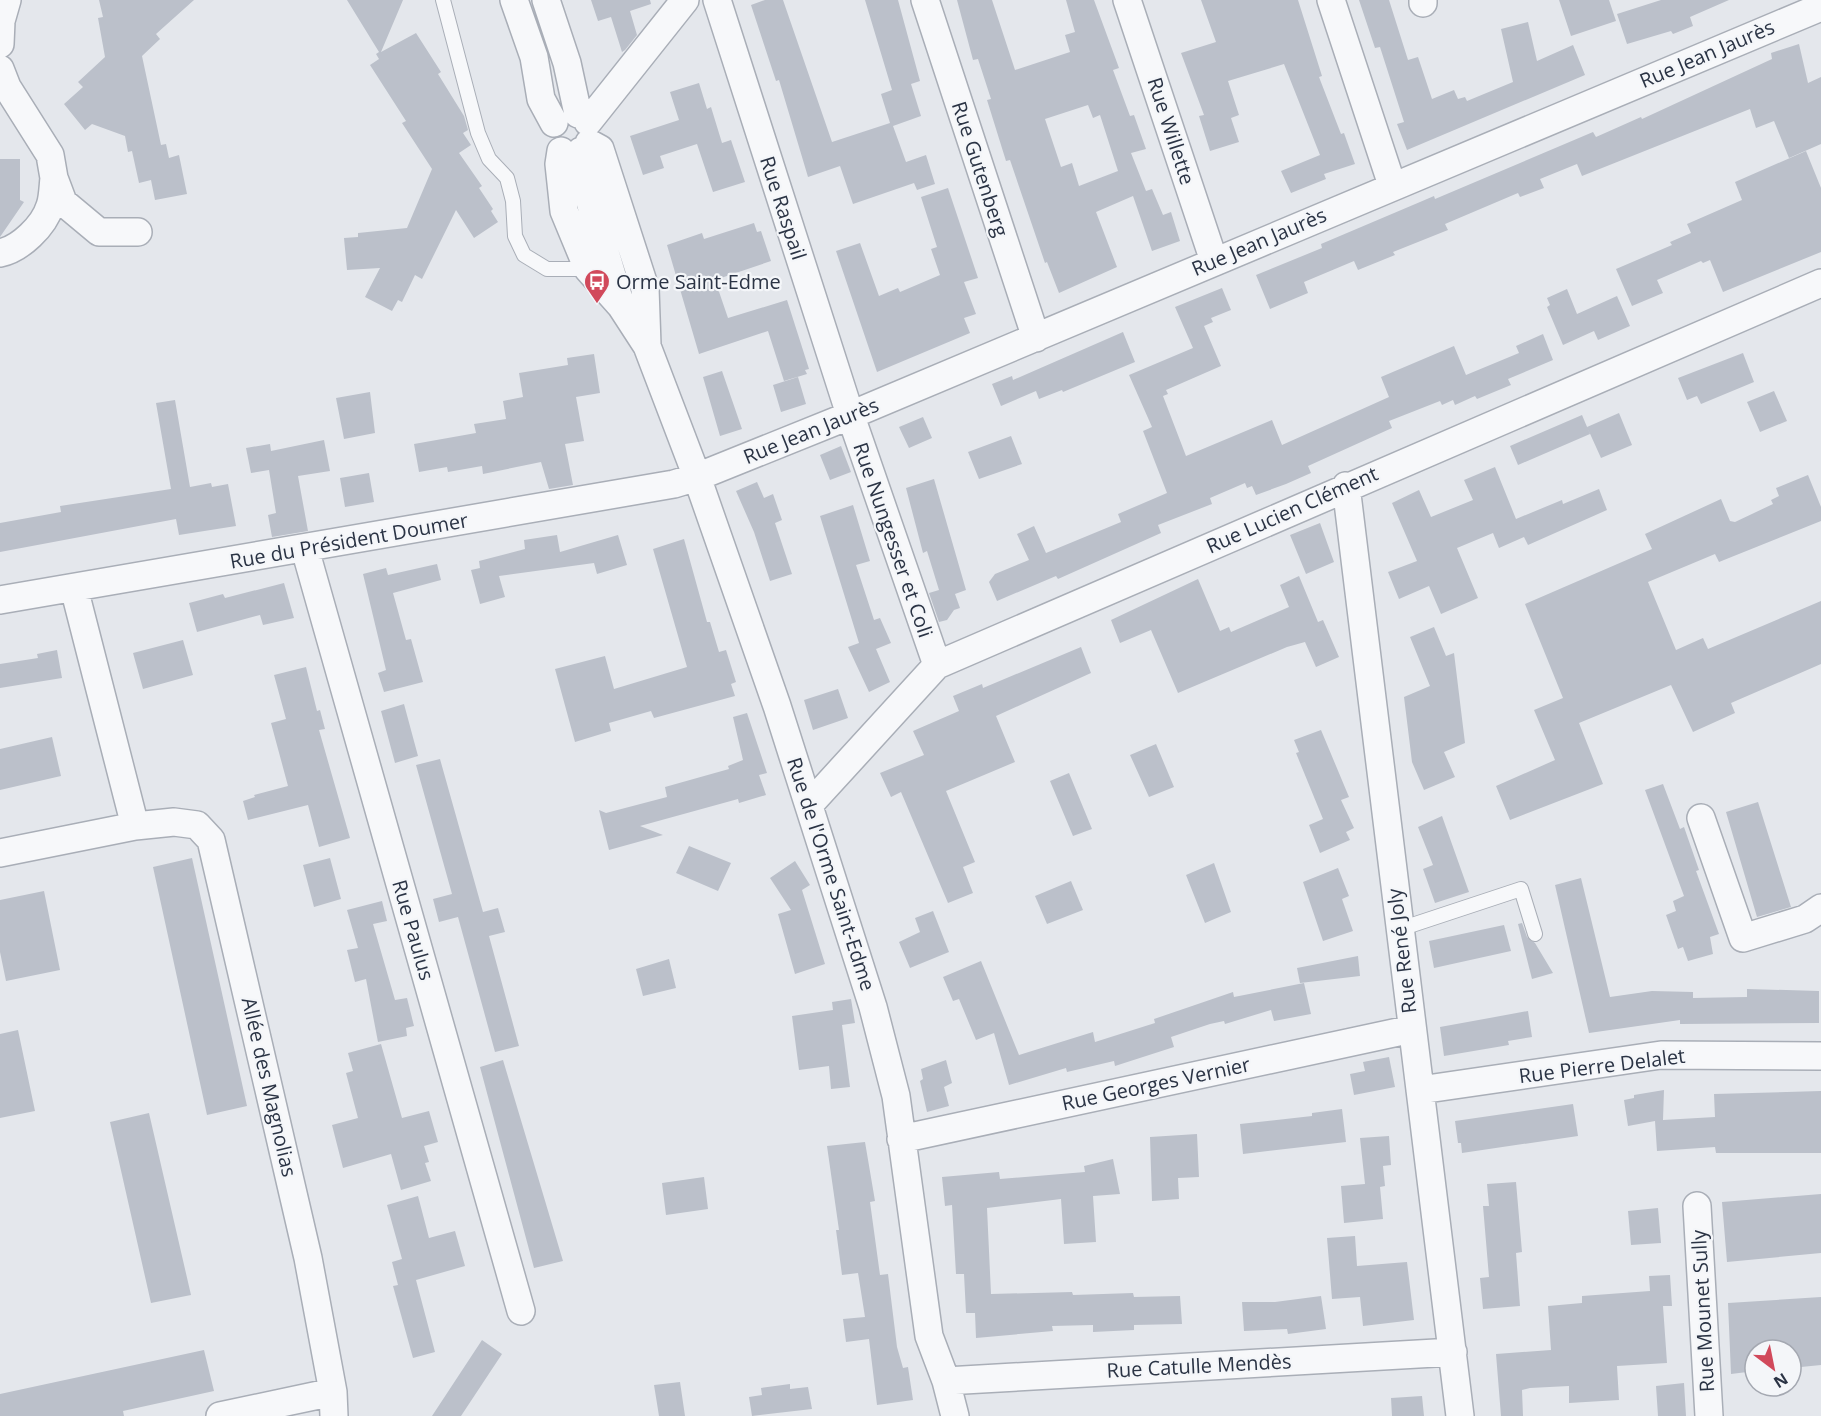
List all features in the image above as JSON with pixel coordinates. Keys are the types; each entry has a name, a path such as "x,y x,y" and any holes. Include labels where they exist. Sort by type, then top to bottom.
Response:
{"street":[{"path":"0,44 1,21 7,0"},
{"name":"Rue de l'Orme Saint-Edme","path":"514,0 534,57 575,131 600,148 645,288 647,346"},
{"name":"Rue de l'Orme Saint-Edme","path":"546,0 567,63 575,131 588,195 621,306"},
{"path":"575,131 685,0"},
{"name":"Rue Raspail","path":"717,0 851,415"},
{"name":"Rue Gutenberg","path":"925,0 1036,338"},
{"name":"Rue Willette","path":"1127,0 1214,261"},
{"path":"1331,0 1392,185"},
{"name":"Rue Jean Jaurès","path":"697,477 1036,338 1392,185 1821,7"},
{"path":"0,69 7,87 50,155 54,178 63,202 99,232 138,232"},
{"name":"Rue de l'Orme Saint-Edme","path":"575,131 559,164 564,211 588,269 621,306 647,346 697,477 810,804 873,1007 896,1096 928,1336 946,1381 955,1416"},
{"path":"0,253 25,242 40,222 50,207 54,178"},
{"name":"Rue Lucien Clément","path":"810,804 937,665 1346,486 1821,283"},
{"name":"Rue Nungesser et Coli","path":"851,415 937,665"},
{"name":"Rue du Président Doumer","path":"0,600 674,484 697,477"},
{"name":"Rue René Joly","path":"1346,486 1460,1416"},
{"name":"Rue Paulus","path":"305,549 521,1311"},
{"path":"74,588 135,826"},
{"path":"1701,818 1743,938 1805,919 1821,908"},
{"name":"Allée des Magnolias","path":"0,853 135,826 174,822 196,825 212,840 308,1258 334,1404"},
{"name":"Rue Georges Vernier","path":"901,1139 1412,1029"},
{"name":"Rue Pierre Delalet","path":"1420,1090 1661,1055 1821,1056"},
{"name":"Rue Mounet Sully","path":"1697,1206 1709,1416"},
{"name":"Rue Catulle Mendès","path":"946,1381 1453,1352"},
{"path":"220,1416 334,1404"}],"lane":[{"path":"443,0 478,133 489,159 507,178 513,201 515,236 524,255 547,268 588,269"},
{"path":"1400,929 1521,889 1535,934"}],"building":[{"path":"99,0 194,0 156,34 160,39 142,56 161,145 166,144 169,158 179,155 187,194 155,200 151,180 139,183 132,151 128,152 125,136 92,124 85,130 64,104 83,87 78,82 105,57 98,18 103,17"},
{"path":"347,0 403,0 381,52 416,33 441,72 438,74 464,116 468,130 463,133 471,145 459,153 482,186 479,188 493,209 491,211 498,222 474,238 456,210 422,279 415,275 402,302 398,300 392,311 365,297 380,268 347,270 344,238 358,237 358,233 407,228 432,169 402,123 406,121 370,65 379,59 376,54 379,52"},
{"path":"591,0 650,0 651,4 630,11 637,35 622,52 611,17 598,21"},
{"path":"765,0 783,0 832,142 890,123 881,94 892,90 865,0 898,0 920,81 911,84 921,116 893,126 906,162 926,155 935,184 917,190 914,183 853,204 840,166 808,177 779,80 776,81 751,5"},
{"path":"957,0 992,0 1015,70 1070,52 1065,35 1075,32 1066,0 1094,0 1119,68 1113,70 1130,116 1134,115 1146,149 1131,153 1146,191 1152,189 1163,215 1171,212 1180,241 1152,251 1133,196 1096,212 1117,267 1059,293 1047,262 1045,263 1010,160 1006,161 987,100 991,99 978,59 973,60","holes":["1088,105 1093,118 1100,115 1118,171 1079,186 1072,163 1061,167 1045,119"]},
{"path":"1201,0 1298,0 1322,76 1319,77 1355,164 1324,174 1326,179 1291,193 1281,171 1320,155 1284,64 1228,81 1239,115 1231,118 1239,142 1210,151 1199,116 1204,115 1181,53 1216,42"},
{"path":"1359,0 1389,0 1408,60 1418,57 1432,99 1454,90 1458,99 1465,97 1467,101 1513,82 1501,29 1528,22 1537,61 1573,45 1585,75 1407,150 1397,124 1404,122 1380,47 1375,48"},
{"path":"1559,0 1609,0 1616,21 1571,36"},
{"path":"1661,0 1729,0 1690,17 1693,26 1673,34 1671,31 1627,44 1617,14"},
{"path":"1799,44 1808,83 1821,77 1821,144 1789,158 1774,121 1756,128 1750,109 1582,176 1577,164 1540,179 1544,188 1520,197 1518,193 1445,224 1448,230 1393,252 1395,255 1358,270 1354,261 1304,282 1308,293 1270,309 1256,275 1322,248 1321,244 1434,196 1435,199 1593,132 1596,137 1641,117 1642,119 1772,59 1771,53"},
{"path":"699,83 707,109 711,107 722,143 731,140 745,182 713,192 697,144 660,156 664,168 643,175 630,136 679,120 670,92"},
{"path":"1806,151 1821,188 1821,252 1723,292 1710,260 1703,263 1701,261 1657,280 1663,293 1632,306 1616,269 1672,245 1670,242 1691,233 1687,224 1742,200 1735,182"},
{"path":"0,159 20,159 20,200 24,202 0,237"},
{"path":"948,188 978,278 964,282 976,314 964,318 970,333 877,372 836,251 860,243 879,296 898,288 900,292 940,275 931,249 937,247 921,197"},
{"path":"754,223 757,232 761,231 771,261 715,280 728,318 787,300 809,369 805,370 807,374 784,381 768,331 699,354 667,245 702,233 704,239"},
{"path":"1222,288 1231,310 1211,318 1213,322 1204,326 1221,366 1166,390 1168,394 1163,396 1186,456 1272,420 1282,445 1389,397 1381,377 1454,346 1466,375 1519,353 1516,346 1543,334 1553,360 1508,379 1511,385 1477,399 1475,396 1455,405 1453,400 1442,405 1440,401 1389,421 1392,428 1308,466 1311,473 1286,484 1256,495 1252,486 1247,488 1245,483 1210,498 1212,504 1158,525 1161,533 1058,579 1056,576 997,601 989,582 995,574 1029,560 1017,534 1034,526 1046,553 1121,522 1118,514 1167,493 1143,431 1152,427 1129,375 1193,348 1175,307"},
{"path":"1567,289 1577,314 1617,296 1630,326 1598,340 1594,331 1563,345 1547,307 1550,305 1547,298"},
{"path":"1123,332 1135,362 1063,392 1062,390 1039,399 1036,391 1001,406 992,384 1012,376 1013,380"},
{"path":"1743,353 1754,382 1701,404 1697,396 1687,400 1678,378"},
{"path":"594,354 600,393 576,397 584,441 565,444 573,485 549,489 541,462 483,474 482,466 448,472 447,467 419,472 414,444 476,433 474,424 506,419 503,401 523,397 519,373 568,365 567,358"},
{"path":"722,371 742,429 720,436 703,377"},
{"path":"798,377 806,404 781,412 773,385"},
{"path":"1774,391 1787,421 1760,432 1747,402"},
{"path":"370,392 375,433 344,439 336,398"},
{"path":"175,400 190,487 211,483 212,487 228,484 236,526 179,535 176,519 0,552 0,523 61,512 60,506 171,489 156,403"},
{"path":"1619,413 1632,445 1601,458 1587,427"},
{"path":"1582,415 1590,434 1518,465 1510,446"},
{"path":"923,417 932,438 909,448 899,427"},
{"path":"1011,436 1022,464 979,479 968,452"},
{"path":"324,440 330,471 298,476 308,531 272,537 268,515 276,513 269,470 251,473 246,448 270,444 271,451"},
{"path":"841,446 851,472 830,480 820,455"},
{"path":"1495,467 1516,519 1562,500 1563,504 1599,489 1607,510 1528,545 1524,537 1499,548 1493,533 1457,548 1478,598 1441,614 1429,586 1399,599 1388,572 1417,561 1392,503 1419,490 1431,517 1473,500 1464,480"},
{"path":"369,473 374,502 345,507 340,478"},
{"path":"1808,475 1821,507 1821,521 1719,562 1715,554 1648,582 1676,650 1703,638 1708,649 1821,601 1821,664 1731,703 1735,713 1693,732 1671,685 1579,723 1603,784 1510,820 1496,786 1555,760 1534,710 1563,698 1525,604 1652,549 1645,534 1721,499 1730,521 1735,522 1773,504 1771,500 1779,496 1776,488"},
{"path":"934,479 966,590 955,594 960,608 954,610 947,620 939,622 929,593 939,590 927,551 923,553 906,488"},
{"path":"757,482 764,498 773,494 782,520 775,523 792,574 770,581 754,532 736,491"},
{"path":"853,505 870,561 856,565 874,620 880,618 891,643 876,649 890,682 869,692 848,647 859,643 820,516"},
{"path":"1320,523 1334,562 1306,574 1290,535"},
{"path":"557,535 560,552 618,535 627,565 597,574 594,563 499,576 505,597 480,604 471,570 480,568 479,561 525,549 524,540"},
{"path":"684,539 707,622 710,622 719,652 726,650 736,682 731,684 735,696 654,718 651,711 609,723 611,731 575,742 555,669 605,656 614,689 687,667 653,549"},
{"path":"437,564 441,580 393,593 406,640 411,639 423,682 384,692 378,673 386,670 363,574 386,568 388,575"},
{"path":"1299,576 1318,622 1323,620 1339,657 1316,667 1305,642 1287,647 1178,693 1151,630 1120,643 1111,620 1198,579 1220,631 1229,627 1231,632 1289,607 1280,585"},
{"path":"284,583 294,618 263,625 260,615 197,632 189,603 223,594 225,598"},
{"path":"1434,627 1446,656 1454,653 1465,743 1444,752 1455,777 1424,790 1412,762 1404,697 1430,686 1410,637"},
{"path":"183,640 193,675 143,689 133,653"},
{"path":"1081,647 1091,673 996,716 1015,762 946,791 975,862 963,867 973,893 948,903 901,792 891,797 880,773 924,755 913,731 959,711 953,696 982,684 983,688"},
{"path":"57,650 62,678 0,688 0,664 38,658 37,654"},
{"path":"306,667 317,711 320,710 325,729 319,730 350,838 319,847 308,805 248,820 243,801 255,797 254,795 288,786 271,723 286,719 274,675"},
{"path":"838,689 848,718 813,730 804,700"},
{"path":"404,704 418,756 395,763 381,711"},
{"path":"747,713 767,773 759,775 766,795 739,803 738,799 640,826 663,835 609,850 599,810 606,813 667,797 665,787 729,769 728,766 743,760 733,717"},
{"path":"1321,730 1349,797 1341,800 1354,828 1346,832 1350,840 1320,853 1309,825 1323,819 1296,753 1299,752 1294,740"},
{"path":"52,737 61,776 0,790 0,749"},
{"path":"1156,744 1174,787 1149,797 1130,755"},
{"path":"440,759 483,912 498,908 505,932 489,936 519,1046 495,1052 458,917 439,922 433,899 452,894 416,765"},
{"path":"1069,773 1092,829 1073,836 1050,781"},
{"path":"1663,784 1680,829 1684,827 1699,870 1696,871 1719,934 1710,937 1713,954 1688,961 1683,947 1678,949 1666,915 1676,911 1673,901 1684,896 1645,790"},
{"path":"1758,802 1791,907 1757,917 1726,812"},
{"path":"1442,816 1469,892 1435,903 1423,869 1433,865 1418,827"},
{"path":"689,846 731,863 718,891 676,873"},
{"path":"192,858 247,1106 207,1115 153,867"},
{"path":"330,858 341,899 314,907 303,865"},
{"path":"795,861 810,885 802,890 825,964 795,974 778,914 791,910 770,878"},
{"path":"1214,863 1231,912 1205,923 1186,875"},
{"path":"1338,868 1349,896 1342,899 1353,931 1323,941 1303,882"},
{"path":"1581,878 1610,997 1652,991 1693,992 1693,998 1747,997 1747,989 1819,991 1819,1023 1680,1024 1680,1020 1589,1033 1555,885"},
{"path":"1071,881 1083,910 1047,924 1035,896"},
{"path":"44,891 60,970 6,981 0,952 0,900"},
{"path":"382,901 387,921 373,924 395,1000 407,998 414,1026 406,1028 407,1036 378,1042 366,979 355,982 347,950 358,948 347,910"},
{"path":"933,911 949,952 910,968 899,942 920,932 915,918"},
{"path":"1522,923 1527,937 1535,943 1553,973 1532,979 1518,924"},
{"path":"1504,925 1511,951 1434,968 1429,941"},
{"path":"1358,956 1360,976 1300,983 1297,968"},
{"path":"669,959 676,988 643,996 636,969"},
{"path":"981,961 1019,1055 1093,1032 1095,1042 1155,1023 1154,1019 1233,992 1234,997 1304,983 1311,1014 1274,1021 1271,1010 1225,1024 1224,1021 1210,1024 1171,1037 1174,1047 1115,1066 1114,1061 1067,1072 1066,1068 1009,1085 994,1033 976,1040 959,999 953,1001 943,977"},
{"path":"851,999 855,1023 842,1025 850,1087 831,1089 829,1066 799,1070 792,1016 833,1010 832,1002"},
{"path":"1528,1011 1532,1037 1508,1041 1509,1045 1444,1056 1440,1027"},
{"path":"18,1030 35,1111 0,1118 0,1034"},
{"path":"381,1044 402,1118 429,1111 438,1142 424,1146 429,1162 425,1163 431,1181 401,1190 391,1154 343,1168 332,1125 358,1118 346,1073 353,1071 348,1053"},
{"path":"1389,1057 1395,1087 1354,1095 1350,1074 1365,1071 1363,1062"},
{"path":"503,1060 563,1261 534,1268 480,1067"},
{"path":"946,1060 952,1083 944,1087 949,1106 927,1112 920,1081 923,1079 921,1069"},
{"path":"1664,1090 1663,1120 1715,1117 1714,1094 1821,1091 1821,1153 1716,1153 1715,1147 1657,1151 1655,1121 1628,1126 1624,1100 1634,1098 1634,1095"},
{"path":"1573,1104 1578,1136 1462,1153 1461,1143 1458,1143 1455,1121"},
{"path":"1342,1109 1346,1142 1243,1154 1240,1124 1312,1116 1312,1113"},
{"path":"149,1113 191,1295 151,1303 110,1122"},
{"path":"1197,1134 1199,1177 1178,1178 1179,1199 1152,1201 1150,1137"},
{"path":"1389,1136 1391,1165 1383,1166 1385,1186 1380,1187 1383,1219 1344,1223 1341,1186 1365,1184 1360,1138"},
{"path":"865,1142 875,1201 870,1202 880,1275 888,1274 897,1347 903,1368 908,1367 913,1400 877,1405 869,1339 846,1342 843,1319 865,1317 858,1273 842,1275 836,1230 839,1230 827,1146"},
{"path":"1113,1159 1120,1194 1093,1196 1096,1242 1064,1244 1061,1199 987,1208 991,1294 1072,1292 1073,1295 1133,1293 1134,1297 1180,1296 1182,1324 1134,1325 1134,1330 1093,1332 1093,1325 1052,1326 1053,1331 976,1338 975,1313 966,1313 964,1274 956,1274 952,1205 945,1206 942,1177 999,1172 1000,1179 1085,1172 1084,1166"},
{"path":"704,1177 708,1209 666,1215 662,1183"},
{"path":"1516,1182 1522,1252 1516,1253 1520,1306 1483,1309 1480,1278 1489,1277 1483,1206 1489,1206 1487,1184"},
{"path":"1821,1194 1821,1253 1727,1262 1722,1202"},
{"path":"418,1196 429,1238 455,1231 465,1266 416,1280 435,1352 413,1358 393,1286 398,1285 392,1262 402,1259 387,1205"},
{"path":"1658,1208 1661,1243 1631,1245 1628,1211"},
{"path":"1355,1236 1357,1266 1407,1262 1414,1320 1363,1326 1360,1297 1332,1299 1327,1238"},
{"path":"1670,1275 1672,1306 1663,1306 1667,1363 1617,1366 1619,1400 1569,1403 1569,1386 1530,1388 1522,1390 1523,1416 1501,1416 1496,1354 1551,1350 1548,1306 1582,1303 1582,1296 1650,1291 1649,1276"},
{"path":"1321,1296 1326,1329 1288,1334 1287,1329 1244,1331 1242,1302 1275,1302"},
{"path":"1821,1297 1821,1365 1803,1367 1803,1338 1743,1338 1743,1372 1731,1374 1728,1303"},
{"path":"482,1340 502,1354 461,1416 432,1416"},
{"path":"204,1350 214,1391 123,1411 124,1416 0,1416 0,1394"},
{"path":"680,1382 685,1416 659,1416 654,1385"},
{"path":"1684,1383 1686,1416 1658,1416 1656,1386"},
{"path":"790,1384 790,1389 808,1387 812,1409 752,1416 749,1397 762,1395 761,1388"},
{"path":"1422,1396 1424,1416 1392,1416 1391,1398"}],"place":[{"name":"Orme Saint-Edme","path":"597,305"}]}
